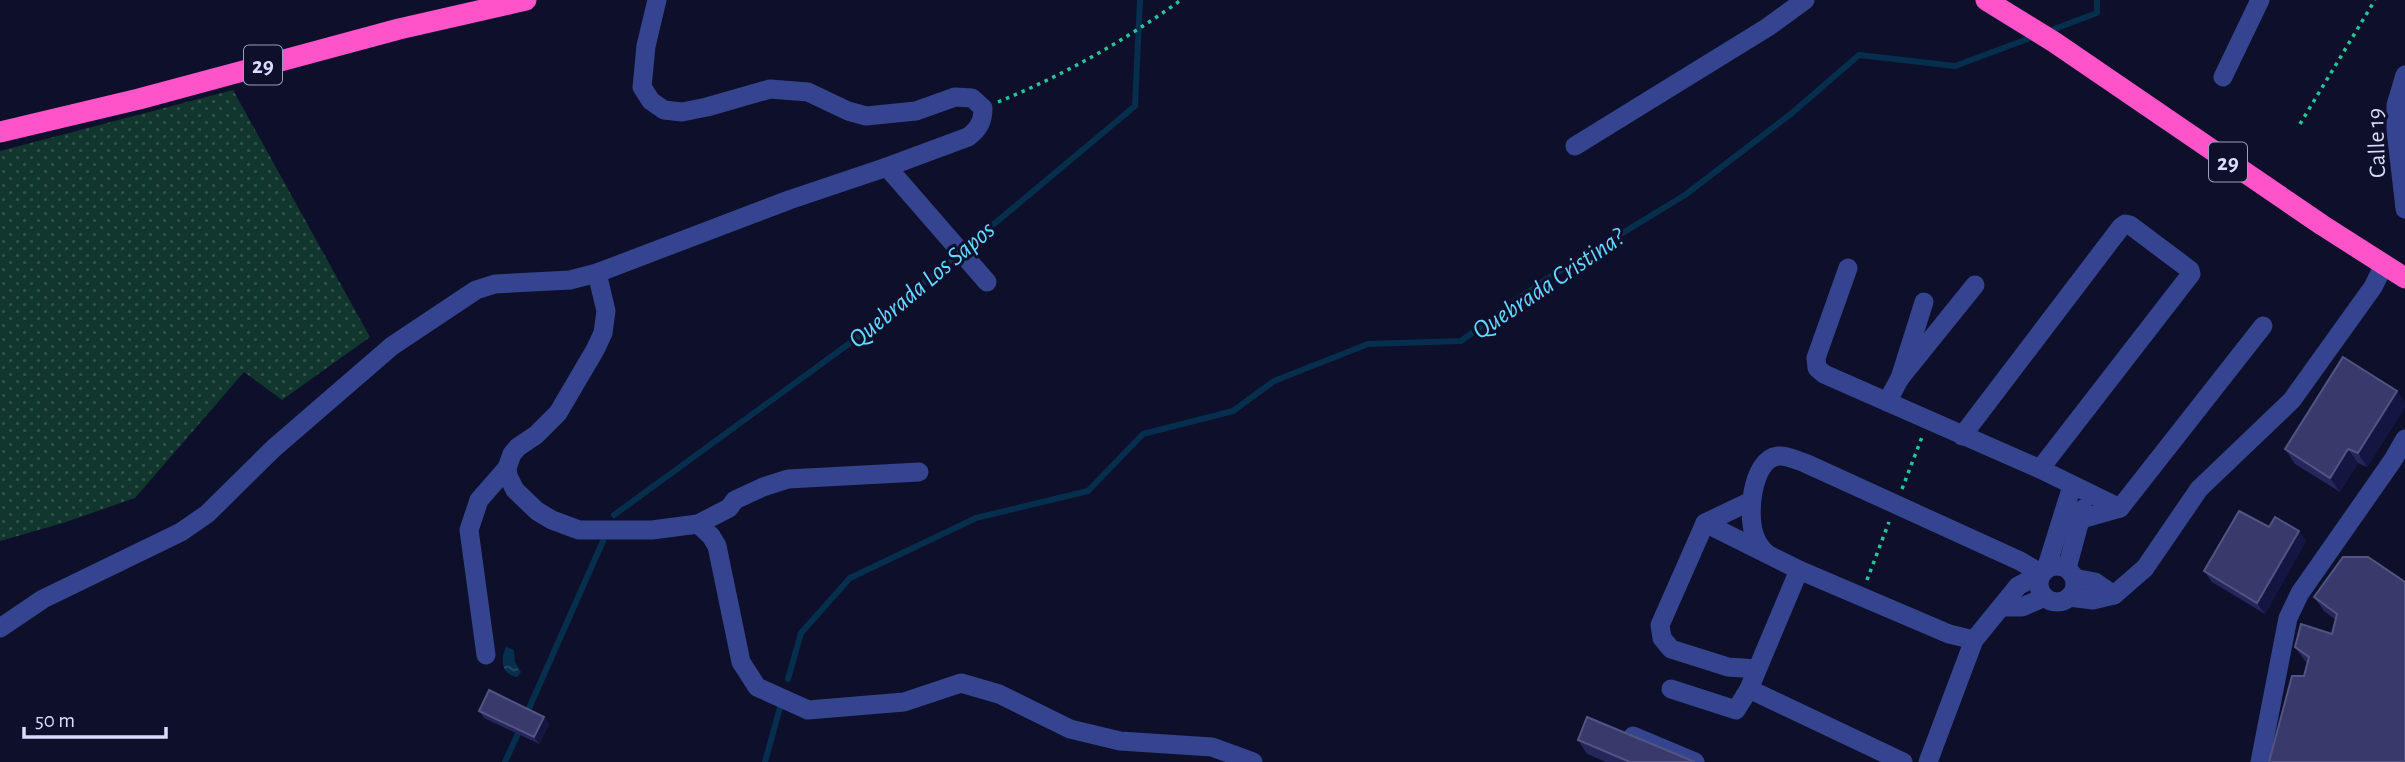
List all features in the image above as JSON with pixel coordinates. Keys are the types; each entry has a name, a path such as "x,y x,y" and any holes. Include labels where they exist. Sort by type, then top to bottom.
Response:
{"highway":[{"name":"29","path":"0,131 139,99 398,29 526,0"},
{"name":"29","path":"1986,0 2405,278"}],"street":[{"path":"0,628 43,599 181,532 207,514 274,448 393,346 476,290 495,284 570,280 597,273 789,200 968,137 976,131 983,118 984,108 972,98 955,97 916,111 866,116 848,111 808,92 770,89 682,112 664,110 651,101 642,87 646,46 657,0"},
{"path":"1574,146 1768,27 1805,0"},
{"path":"2223,77 2260,0"},
{"name":"Calle 19","path":"2405,75 2396,106 2405,209"},
{"path":"887,167 987,282"},
{"path":"1962,436 2121,227 2130,225 2190,270 2191,274 2040,470"},
{"path":"1928,762 1974,640 2018,586 2029,580 2043,580 2056,566 2070,581 2095,582 2114,595 2145,568 2199,489 2292,400 2372,287 2384,265"},
{"path":"1848,268 1816,358 1817,368 1824,374 2120,508"},
{"path":"486,655 469,530 479,500 507,467 517,447 536,435 558,413 595,350 603,332 606,311 597,273"},
{"path":"1887,402 1900,378 1975,285"},
{"path":"1900,378 1924,302"},
{"path":"2081,519 2120,508 2263,326"},
{"path":"2260,762 2288,618 2300,593 2399,454 2405,439"},
{"path":"1766,553 1755,539 1751,501 1760,470 1768,460 1776,456 1788,457 2020,561 2043,580 2053,601 2062,601 2070,581 2081,519 2079,489"},
{"path":"507,467 511,483 525,501 552,520 579,530 628,532 698,524 729,508 735,500 788,479 919,472"},
{"path":"2043,580 2079,489"},
{"path":"1751,501 1705,523 1660,625 1662,638 1671,649 1728,667 1757,669"},
{"path":"1705,523 1799,570 1949,634 1974,640"},
{"path":"698,524 711,536 716,546 741,662 757,687 808,710 904,702 961,684 999,694 1070,729 1120,741 1212,747 1253,762"},
{"path":"1671,689 1737,710 1749,690 1799,570"},
{"path":"1749,690 1903,762"},
{"path":"1633,736 1695,762"}],"path":[{"path":"984,108 1050,80 1139,31 1181,0"},
{"path":"2301,124 2375,0"}],"green space":[{"path":"233,90 370,337 282,400 244,372 135,498 0,541 0,151"}],"water":[{"path":"506,647 514,650 515,662 521,672 517,677 508,673 503,666"}],"building":[{"path":"2343,357 2397,391 2358,453 2348,449 2330,478 2285,449"},
{"path":"2239,511 2269,527 2275,517 2299,531 2257,603 2204,571"},
{"path":"2343,557 2368,557 2405,582 2405,762 2269,762 2292,676 2304,676 2309,657 2295,647 2301,624 2332,634 2337,614 2314,597"},
{"path":"489,690 544,717 534,737 479,711"},
{"path":"1587,717 1695,762 1630,762 1578,740"}],"waterway":[{"name":"Quebrada Los Sapos","path":"614,515 865,332 1135,106 1140,0"},
{"name":"Quebrada Cristina?","path":"2046,32 2097,13 2097,0"},
{"name":"Quebrada Cristina?","path":"788,679 801,633 850,578 976,518 1088,491 1143,434 1233,411 1274,381 1368,344 1461,341 1542,282 1685,195 1792,113 1859,55 1955,66 2033,37"},
{"name":"Quebrada Los Sapos","path":"526,715 603,541"},
{"name":"Quebrada Cristina?","path":"765,762 781,704"},
{"name":"Quebrada Los Sapos","path":"505,762 520,729"}]}
